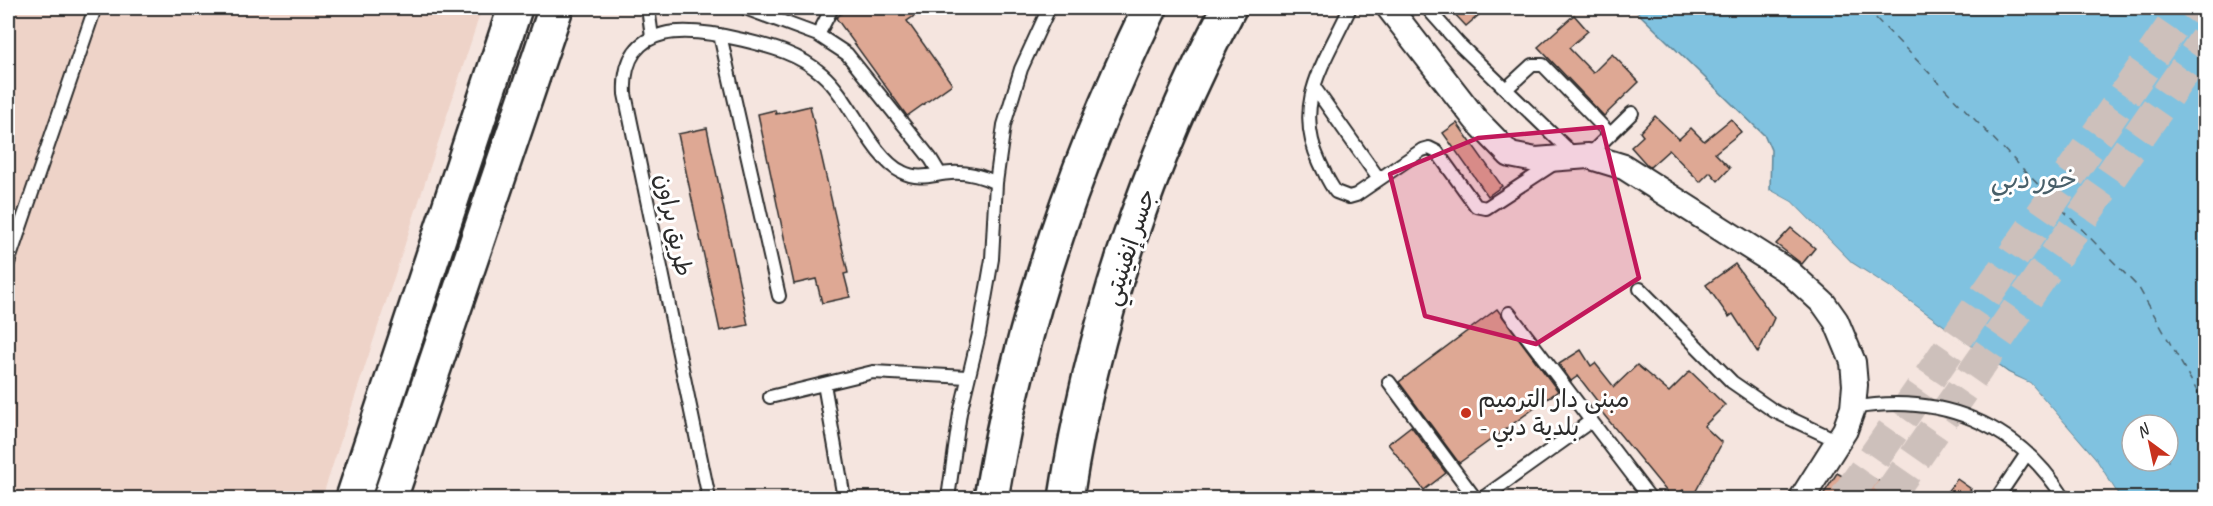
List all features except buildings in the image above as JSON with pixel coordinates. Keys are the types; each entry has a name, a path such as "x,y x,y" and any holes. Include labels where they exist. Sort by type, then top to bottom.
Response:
{"main road":[{"path":"353,498 515,8"},
{"path":"390,498 556,8"},
{"path":"991,498 1013,381 1050,252 1099,119 1150,8"},
{"name":"جسر إنفينيتي","path":"1066,498 1098,347 1136,219 1186,94 1229,8"}],"street":[{"path":"1389,8 1500,147 1523,160 1576,156 1624,167 1770,259 1808,288 1836,321 1853,362 1856,385 1853,408 1838,441 1802,498"}],"lane":[{"path":"8,262 95,8"},
{"path":"648,8 652,38"},
{"path":"745,8 818,35 848,54 931,159 940,174"},
{"path":"818,35 832,8"},
{"path":"948,498 967,377 979,334 990,268 996,183 1004,125 1011,97 1049,8"},
{"path":"1427,8 1460,45 1576,156"},
{"path":"1349,10 1314,87 1307,125 1313,148 1332,187 1342,196 1356,195 1422,150 1429,148 1437,152 1476,206 1486,208 1610,134 1632,112"},
{"name":"طريق براون","path":"709,498 625,94 624,81 632,55 652,38 677,30 720,35 791,53 808,63 837,89 893,167 915,177 966,174 996,183"},
{"path":"720,35 779,296"},
{"path":"1506,90 1532,65 1543,65 1610,134"},
{"path":"1314,87 1379,179"},
{"path":"1640,289 1732,382 1774,411 1838,441"},
{"path":"1509,313 1650,498"},
{"path":"770,396 886,371 967,377"},
{"path":"1389,382 1475,498"},
{"path":"824,384 844,498"},
{"path":"1853,408 1884,403 1915,403 1946,408 1975,419 2002,435 2026,455 2064,498"},
{"path":"1483,498 1592,421"},
{"path":"1997,498 2026,455"}],"highlighted area":[{"path":"1602,127 1639,278 1536,344 1425,316 1390,174 1478,138"}],"shaded area":[{"path":"8,8 482,8 322,498 8,498"}],"water":[{"name":"خور دبي","path":"1633,8 2205,8 2205,498 2120,498 2095,458 2030,383 2009,373 1894,290 1852,263 1792,202 1770,190 1771,150 1765,136"}],"pier":[{"path":"1770,190 1792,202 1852,263 1894,290 2008,373 2030,383 2095,458 2120,498 2116,498 2093,460 2029,385 2007,375 1850,265 1790,205 1769,192"}],"ferry route":[{"path":"1866,8 2139,288 2206,407"}],"tunnel":[{"path":"1846,498 2185,8"},
{"path":"1887,498 2206,39"}],"place":[{"name":"مبنى دار الترميم - بلدية دبي","path":"1466,413"}]}
